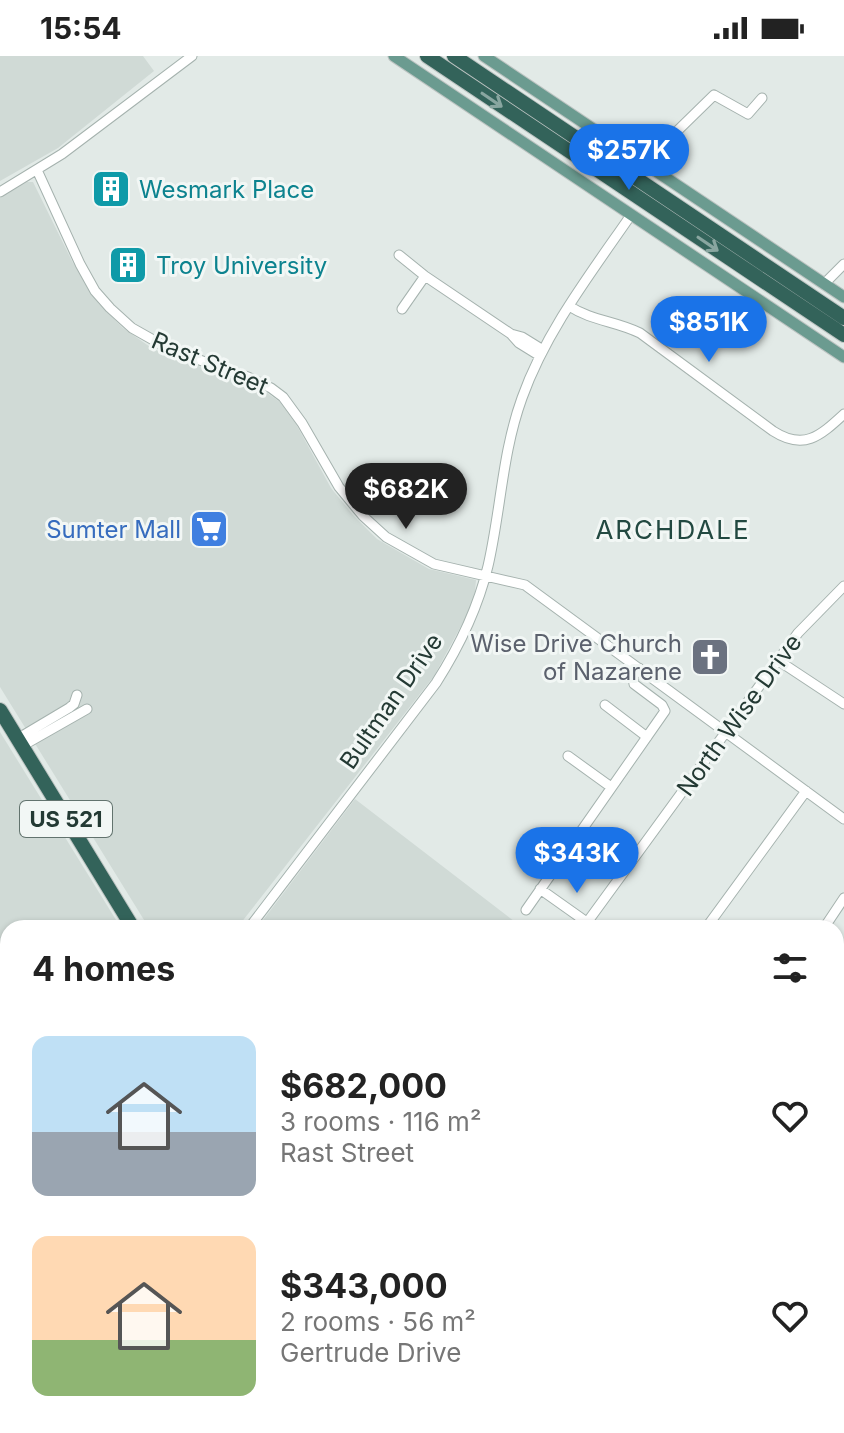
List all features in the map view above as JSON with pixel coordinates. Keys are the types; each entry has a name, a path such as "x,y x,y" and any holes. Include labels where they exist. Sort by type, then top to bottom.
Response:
{"highway":[{"path":"427,56 844,335"},
{"path":"454,56 844,318"},
{"name":"US 521","path":"0,710 128,920"}],"main road":[{"path":"394,56 844,357"},
{"path":"484,56 844,297"}],"street":[{"path":"0,192 62,154 192,56"},
{"path":"648,166 670,138 714,95 748,114 762,98"},
{"name":"Rast Street","path":"37,170 95,291 132,328 171,350 248,377 283,397 339,487 377,530 399,546 434,564 525,585 844,819"},
{"name":"Bultman Drive","path":"255,920 436,683 460,641 485,575 509,442 521,399 541,353 569,306 631,215"},
{"path":"399,255 511,334 519,343 541,353"},
{"path":"824,284 844,264"},
{"path":"402,309 425,276"},
{"path":"569,306 587,317 624,325 640,333 790,441 814,438 844,414"},
{"name":"North Wise Drive","path":"592,920 798,633 844,586"},
{"path":"779,661 844,704"},
{"path":"526,910 663,714 665,708 634,684 633,677 639,668"},
{"path":"20,743 74,704 77,695"},
{"path":"605,705 647,737"},
{"path":"20,743 87,709"},
{"path":"568,756 611,787"},
{"path":"712,920 806,791"},
{"path":"540,889 580,920"},
{"path":"829,920 844,898"}],"shaded area":[{"path":"0,56 143,56 154,71 58,148 0,181"},
{"path":"27,182 33,182 73,263 99,304 123,328 153,349 263,390 280,402 296,424 331,488 377,539 429,569 476,580 474,602 434,676 243,920 144,920 0,687 0,198"},
{"path":"0,732 116,920 0,920"},
{"path":"355,799 513,920 263,920"}],"place":[{"name":"Wesmark Place","path":"111,189"},
{"name":"Troy University","path":"128,265"},
{"name":"Sumter Mall","path":"209,529"},
{"name":"Wise Drive Church of Nazarene","path":"710,657"}],"district":[{"name":"ARCHDALE","path":"673,529"}]}
